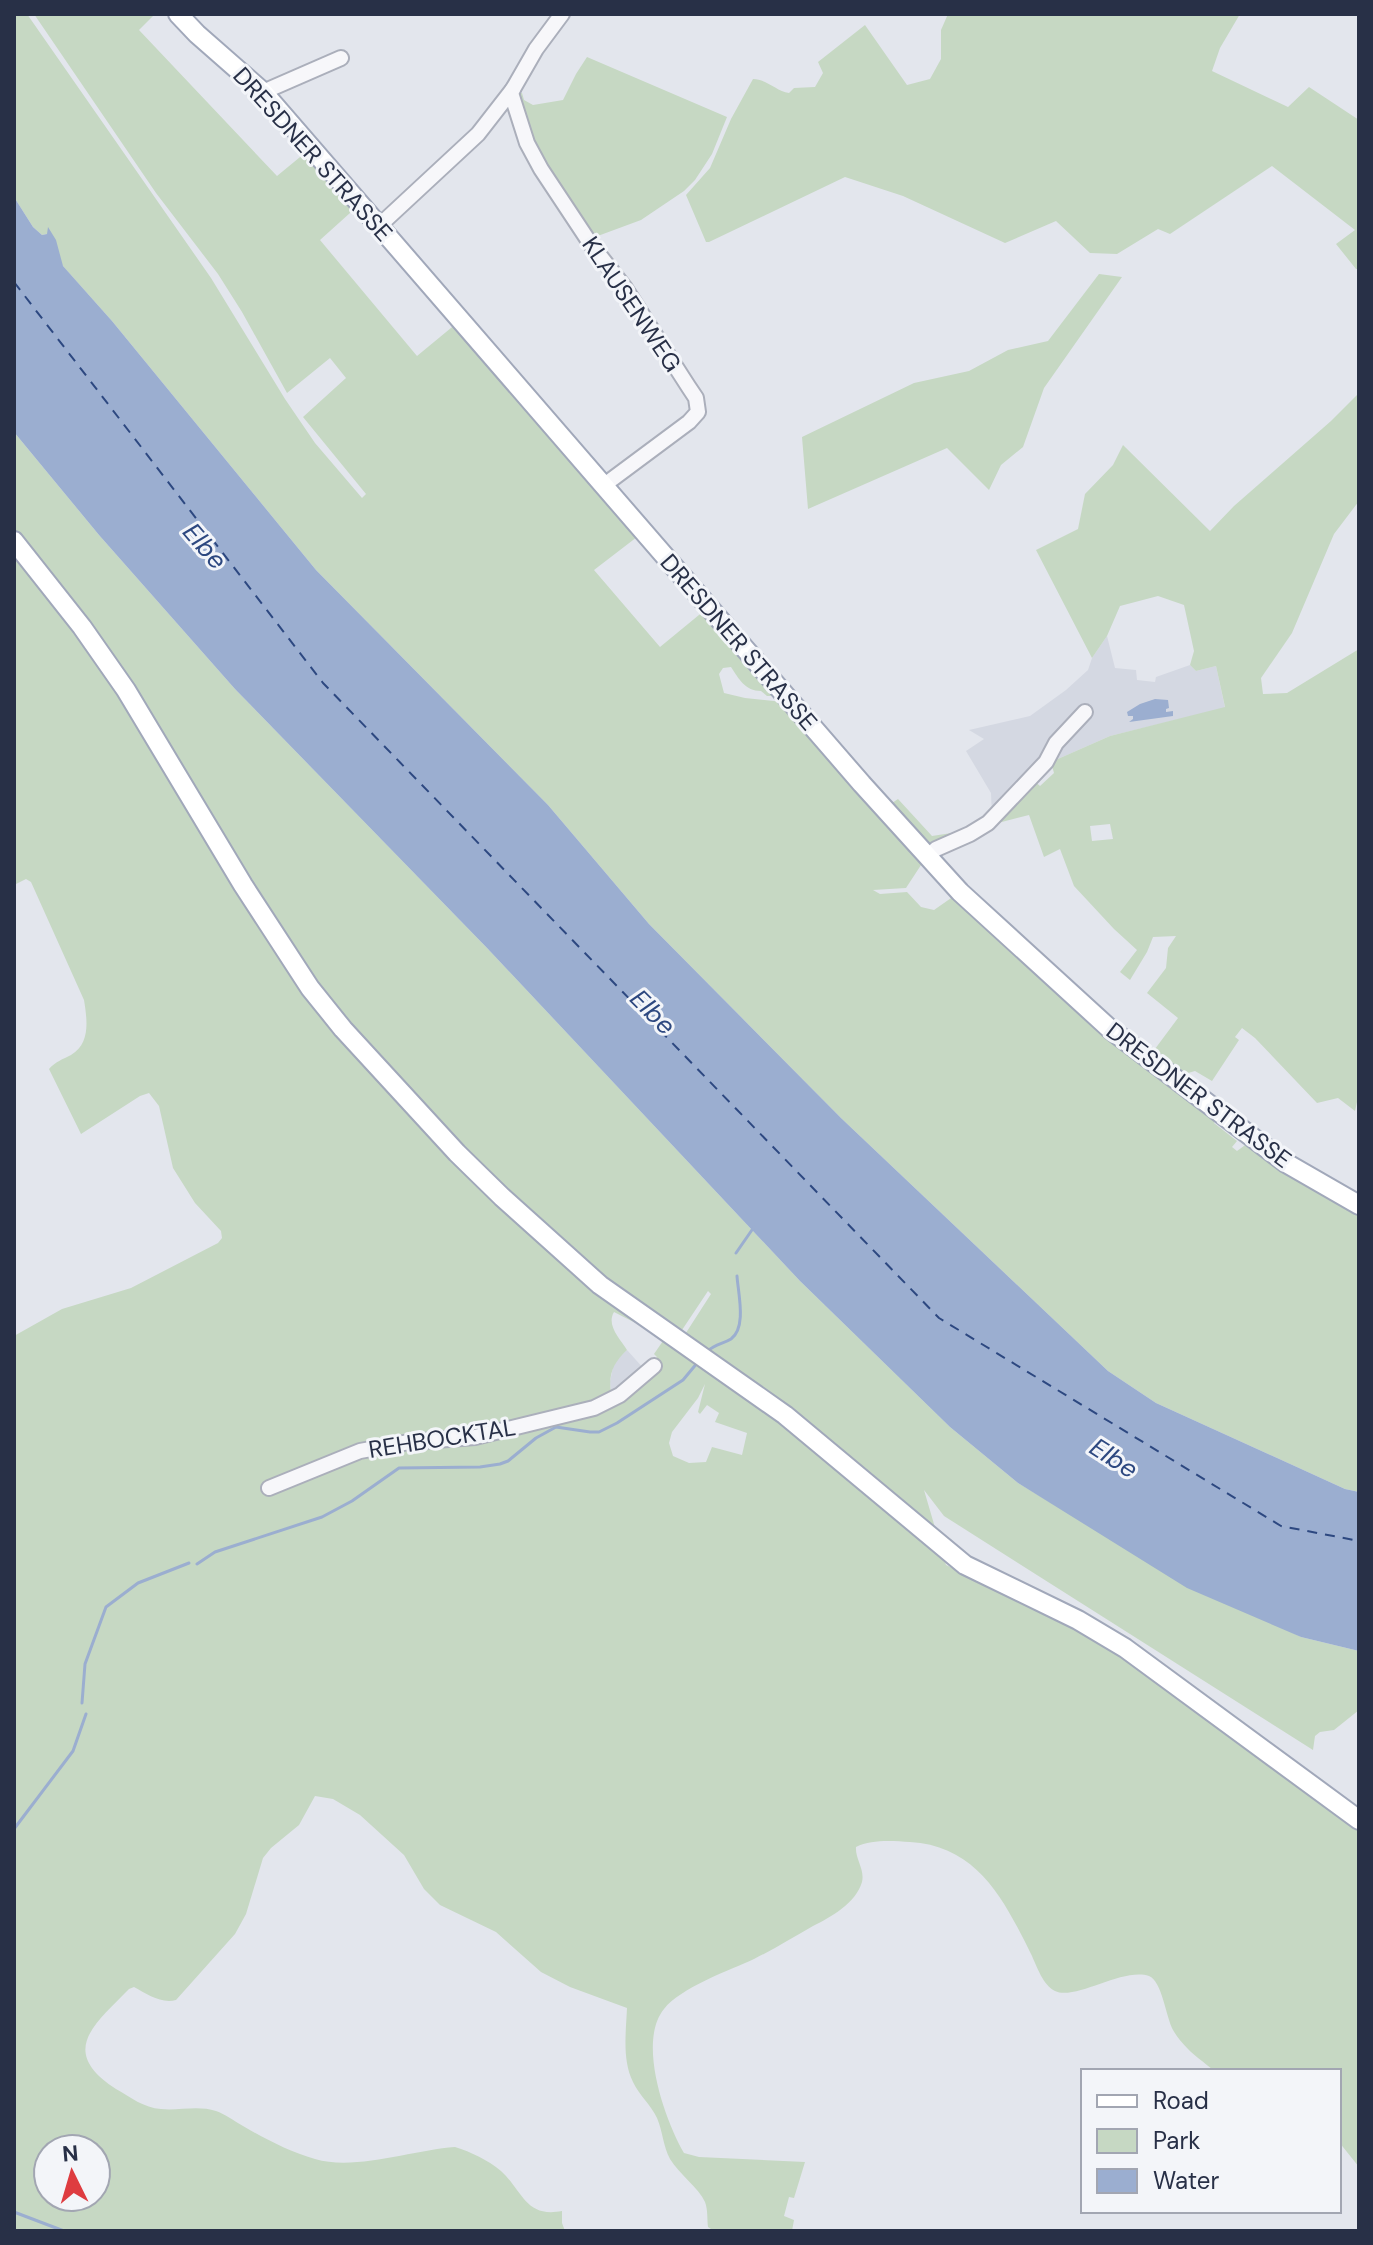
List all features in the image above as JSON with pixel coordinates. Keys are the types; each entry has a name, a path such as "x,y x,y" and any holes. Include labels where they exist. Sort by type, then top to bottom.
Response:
{"main road":[{"name":"DRESDNER STRASSE","path":"178,14 263,92 927,857 975,906 1110,1029 1286,1163 1359,1205"},
{"path":"14,541 82,627 126,690 251,898 310,988 343,1029 457,1153 564,1255 610,1293 785,1415 965,1565 1078,1620 1125,1648 1359,1820"}],"street":[{"path":"380,225 478,134 513,89 536,49 562,14"},
{"path":"263,92 341,58"},
{"name":"KLAUSENWEG","path":"513,89 511,93 527,143 541,169 590,243 625,288 698,406 698,412 689,422 603,486"},
{"path":"927,857 936,849 988,823 1046,762 1056,743 1085,712"},
{"name":"REHBOCKTAL","path":"269,1488 370,1448 475,1437 594,1408 620,1395 654,1366"}],"shaded area":[{"path":"1107,636 1115,668 1136,670 1137,680 1155,682 1156,677 1190,665 1196,671 1216,666 1225,708 1110,736 1051,762 992,817 991,793 966,751 984,739 969,730 1030,716 1088,670"},
{"path":"627,1350 644,1369 611,1392 614,1362"}],"green space":[{"path":"14,14 27,14 211,278 315,443 362,498 366,494 303,417 346,378 330,358 287,393 218,274 156,193 34,14 155,14 139,30 277,176 311,148 360,204 320,240 417,356 457,323 637,537 594,570 660,647 705,610 776,696 767,696 747,687 731,667 723,668 719,674 724,693 783,702 923,862 906,888 873,890 880,894 907,892 921,907 934,910 954,896 1215,1118 1214,1123 1237,1141 1232,1147 1237,1151 1248,1143 1359,1213 1359,1492 1345,1489 1156,1403 1108,1371 841,1118 649,924 548,805 316,570 112,321 62,265 47,234 42,235 33,227 14,197"},
{"path":"948,14 1240,14 1220,48 1212,71 1288,107 1309,87 1359,120 1359,269 1336,244 1355,230 1272,166 1170,234 1158,229 1117,254 1090,253 1056,221 1005,243 903,196 845,177 706,242 686,195 710,168 731,119 753,79 789,93 794,88 815,87 823,73 818,62 865,25 907,85 930,79 941,59 941,30"},
{"path":"587,57 727,117 712,154 684,191 641,220 595,237 528,136 517,93 522,93 524,100 533,105 563,100"},
{"path":"1099,274 1122,277 1044,388 1023,447 1001,465 989,490 947,448 808,509 802,437 914,383 969,371 1008,350 1048,341"},
{"path":"1359,393 1359,501 1334,534 1292,633 1261,678 1263,694 1287,693 1359,649 1359,1093 1355,1111 1338,1098 1317,1103 1242,1028 1235,1037 1239,1040 1212,1081 1195,1071 1184,1078 1152,1053 1178,1018 1147,993 1166,968 1168,948 1176,936 1153,937 1130,980 1120,972 1137,950 1074,886 1060,849 1044,857 1029,815 994,824 1032,779 1040,786 1054,773 1051,762 1110,736 1225,707 1216,666 1196,671 1190,665 1194,651 1184,605 1158,596 1120,606 1107,636 1092,658 1036,550 1078,529 1085,494 1113,465 1123,445 1210,531","holes":["1110,824 1113,839 1092,841 1090,826"]},
{"path":"14,432 99,535 235,689 488,949 800,1281 950,1427 1018,1483 1085,1523 1301,1637 1359,1651 1359,1710 1334,1730 1315,1736 1313,1750 944,1516 924,1490 946,1565 1063,1618 1359,1814 1359,2167 1341,2144 1341,2069 1213,2069 1190,2051 1176,2034 1157,1985 1149,1976 1126,1976 1074,1992 1055,1991 1041,1975 1000,1897 972,1866 934,1846 876,1842 856,1847 862,1882 859,1890 842,1908 761,1955 681,1994 664,2009 656,2023 653,2060 657,2081 669,2121 684,2153 699,2157 805,2162 794,2198 789,2197 784,2216 794,2220 792,2231 714,2231 708,2227 705,2202 670,2159 657,2118 630,2073 626,2046 627,2008 570,1987 541,1972 496,1932 440,1905 424,1889 404,1855 360,1815 333,1799 315,1796 299,1825 263,1858 246,1914 235,1934 176,2000 160,1999 134,1987 129,1989 94,2026 85,2050 89,2062 98,2075 116,2089 143,2104 161,2109 202,2108 216,2111 278,2145 315,2159 348,2163 455,2147 461,2149 501,2171 532,2207 540,2211 562,2211 565,2231 14,2231 14,1336 62,1309 131,1288 218,1243 222,1238 221,1231 195,1203 173,1168 159,1106 149,1093 81,1134 49,1069 82,1044 86,1030 84,1000 31,882 26,879 14,885","holes":["708,1291 711,1294 682,1339 678,1336","614,1312 665,1338 654,1354 657,1357 630,1381 611,1392 613,1369 627,1350 615,1332 612,1322","705,1384 700,1414 707,1405 719,1413 715,1422 747,1433 742,1455 712,1447 706,1462 689,1463 673,1456 669,1443 672,1432"]},
{"path":"898,799 932,836 971,830 940,843 924,845 889,805"}],"water":[{"name":"Elbe","path":"14,197 33,227 42,235 47,234 48,227 56,240 63,266 112,321 316,570 548,805 649,924 841,1118 1108,1371 1156,1403 1345,1489 1359,1492 1359,1651 1301,1637 1187,1588 1018,1483 950,1427 800,1281 488,949 235,689 99,535 14,432"},
{"path":"1155,699 1168,700 1166,712 1173,711 1173,716 1129,722 1133,716 1128,716 1127,712"}],"waterway":[{"path":"736,1253 754,1227"},
{"path":"708,1351 736,1334 740,1318 737,1276"},
{"path":"197,1564 215,1552 322,1517 352,1501 399,1468 500,1464 556,1427 599,1432 683,1380 698,1362"},
{"path":"82,1703 85,1664 106,1607 138,1583 189,1563"},
{"path":"14,1829 73,1751 86,1714"},
{"path":"14,2212 64,2231"}],"ferry route":[{"path":"14,282 323,683 939,1318 1281,1526 1359,1541"}]}
